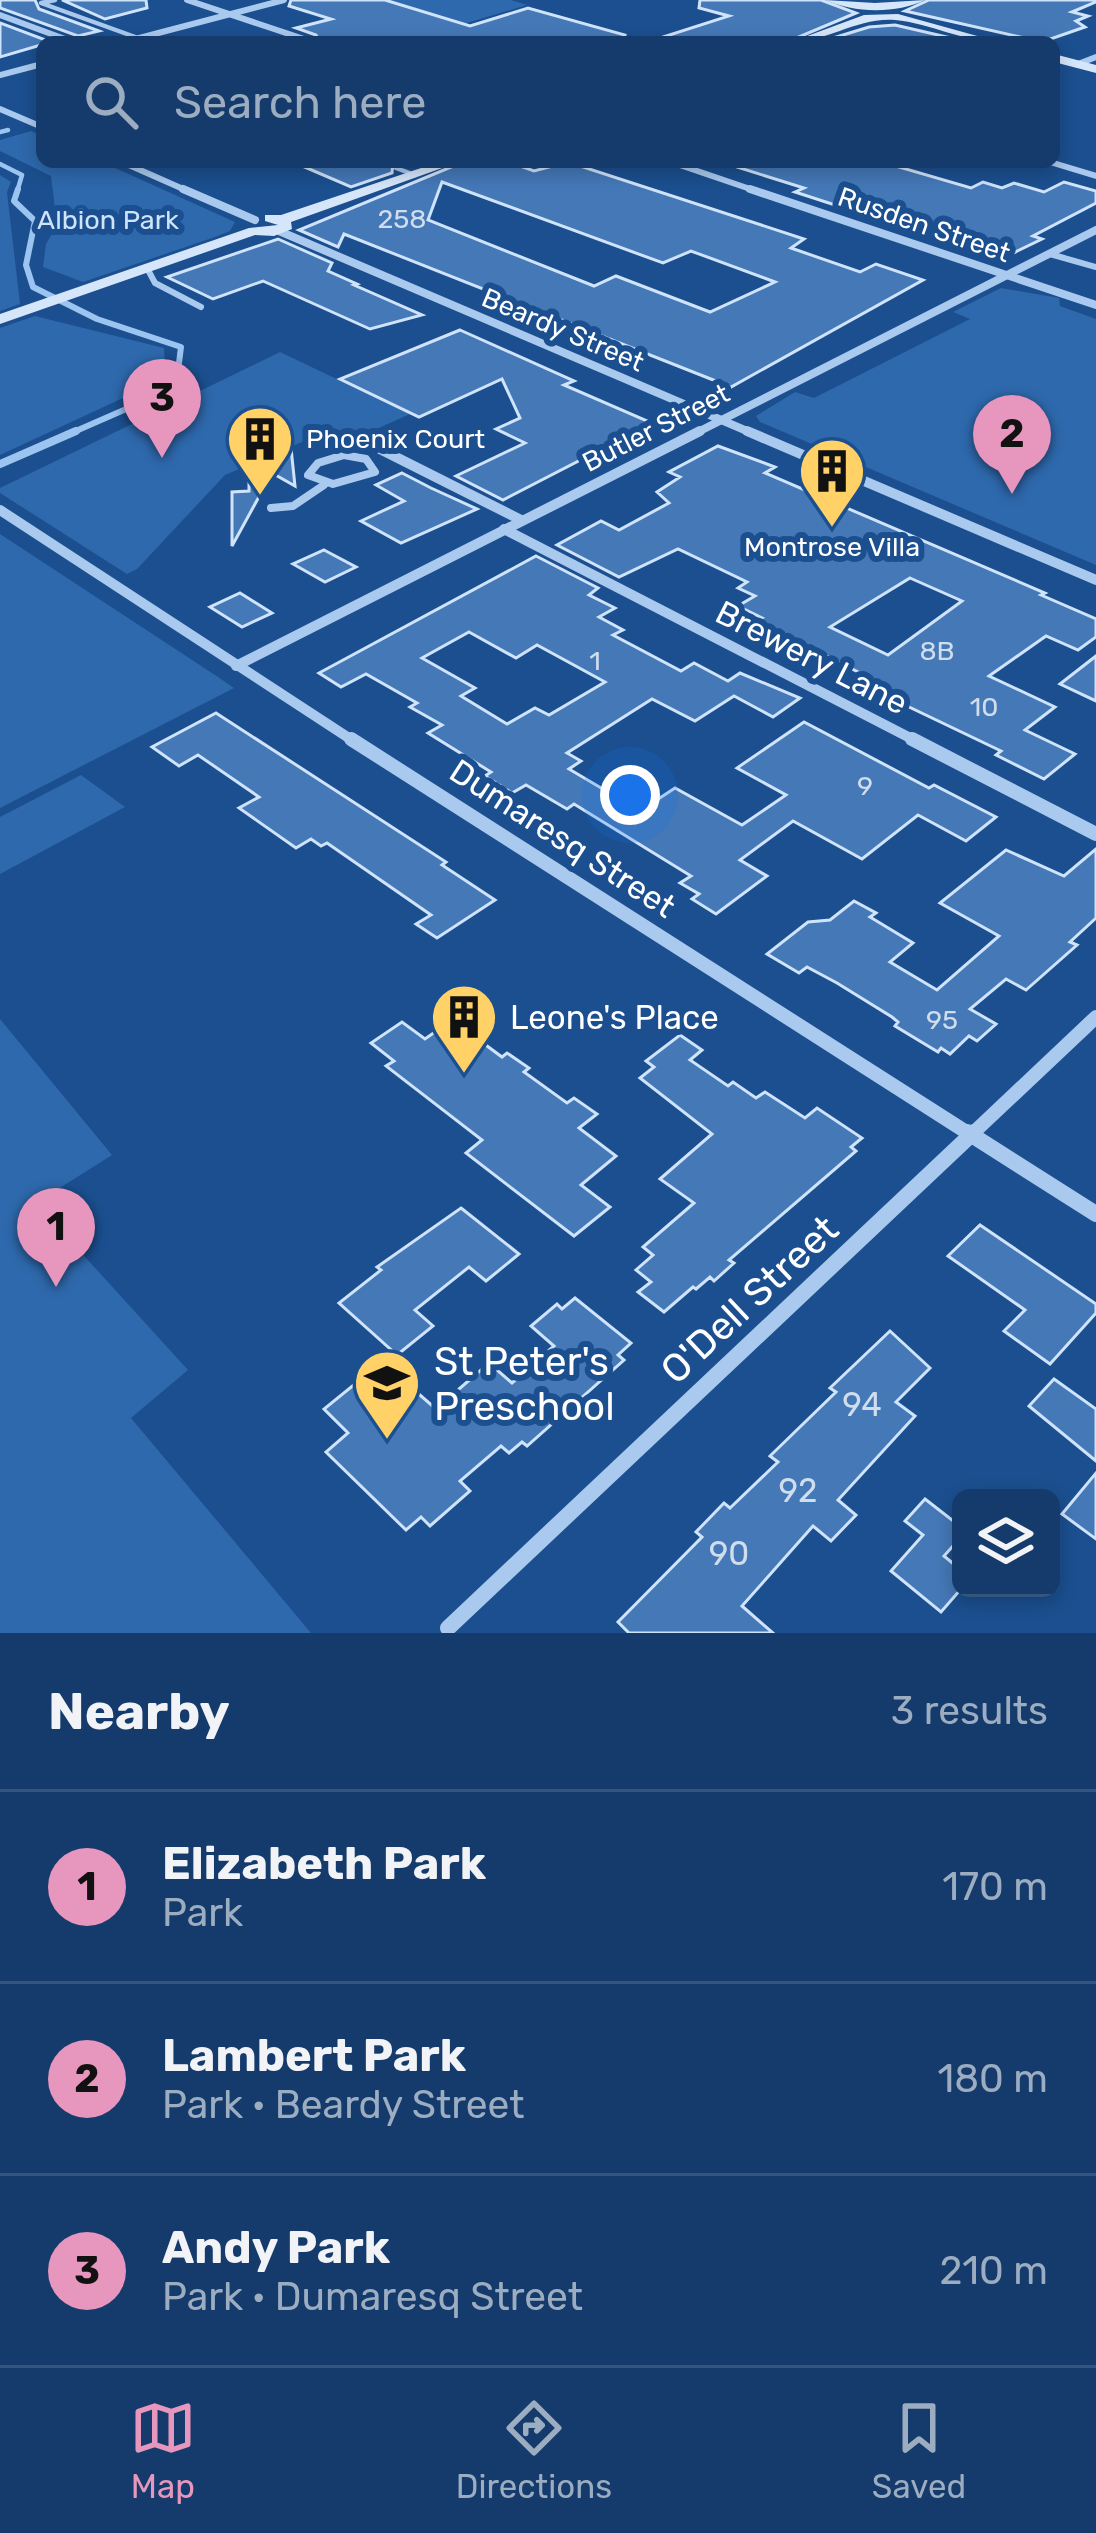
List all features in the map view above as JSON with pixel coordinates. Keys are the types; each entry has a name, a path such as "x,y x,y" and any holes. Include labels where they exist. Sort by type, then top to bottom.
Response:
{"street":[{"path":"188,0 295,36"},
{"path":"146,36 284,0"},
{"path":"831,0 866,13 896,13 972,36"},
{"path":"896,13 919,0"},
{"path":"811,36 866,13"},
{"path":"0,15 57,36"},
{"path":"1078,64 1096,57"},
{"path":"1060,60 1096,69"},
{"path":"0,75 36,66"},
{"path":"0,109 36,124"},
{"path":"1060,165 1096,176"},
{"path":"134,168 255,226"},
{"path":"0,319 255,226 281,225 414,168"},
{"name":"Rusden Street","path":"689,168 1096,305"},
{"name":"Beardy Street","path":"281,225 1096,580"},
{"name":"Butler Street","path":"236,666 1094,232"},
{"path":"360,439 521,520"},
{"name":"Dumaresq Street","path":"0,510 236,666 1096,1214"},
{"name":"Brewery Lane","path":"504,529 1096,834"},
{"name":"O'Dell Street","path":"448,1628 1096,1017"}],"lane":[{"path":"55,0 41,3 132,36"},
{"path":"1050,254 1096,267"},
{"path":"147,268 155,284 201,307"},
{"path":"324,485 308,475 319,463 344,455 366,458 383,451"},
{"path":"271,508 292,506 324,485 344,484 375,472 366,458"}],"green space":[{"path":"385,0 511,0 527,5 450,28 432,15"},
{"name":"Albion Park","path":"31,131 36,133 36,168 115,168 235,222 230,231 83,282 43,267 46,244 57,225 51,176 0,151 0,140"},
{"path":"0,175 11,182 7,192 20,304 0,311"},
{"path":"1001,288 1059,298 1060,306 1096,319 1096,565 760,422 756,416 795,392 814,398 970,319 953,312"},
{"path":"35,316 164,348 165,366 136,392 0,455 0,328"},
{"path":"280,352 410,414 350,441 328,431 225,475 127,574 0,493 0,488"},
{"path":"0,534 218,677 234,688 0,808"},
{"path":"81,775 125,807 0,874 0,817"},
{"path":"0,1019 112,1155 36,1203 188,1370 131,1418 311,1633 0,1633"}],"building":[{"path":"0,0 35,0 39,9 99,31 78,36 0,8"},
{"path":"62,0 146,0 147,8 105,19"},
{"path":"291,0 385,0 470,26 528,8 625,35 317,36 296,28 331,19 289,6"},
{"path":"700,0 821,0 856,13 801,36 666,36 729,16 699,8"},
{"path":"929,0 1096,0 1072,12 1088,16 1076,21 1085,27 1059,36 1015,36 905,11"},
{"path":"0,23 36,36 36,46 0,57"},
{"path":"895,25 943,36 840,36"},
{"path":"307,168 392,168 392,173 351,187"},
{"path":"449,168 586,168 804,239 791,248 860,272 876,264 923,280 731,387 344,234 338,247 299,230","holes":["442,182 663,263 691,251 775,282 710,312 616,276 594,286 428,220"]},
{"path":"740,168 903,168 971,188 983,182 1002,188 1014,183 1044,192 1064,182 1096,191 1096,203 1001,259 795,192 804,188"},
{"path":"278,239 332,263 328,271 354,285 422,315 370,329 263,281 213,299 167,277"},
{"path":"460,330 574,381 564,385 652,423 503,500 456,476 525,443 496,429 520,418 502,379 419,417 340,379"},
{"path":"718,446 775,467 765,473 1096,619 1096,637 1078,650 1046,636 989,676 1055,707 1025,730 1075,754 1044,779 996,755 1001,751 857,682 866,676 804,645 797,650 749,626 762,618 738,606 755,596 738,588 747,582 678,549 619,577 557,545 601,521 619,530 669,503 657,492 680,477 669,472","holes":["910,578 962,601 888,655 830,627"]},
{"path":"291,448 295,486 272,473 232,546 232,492 249,491 249,466"},
{"path":"402,473 477,509 401,543 361,521 404,501 376,485"},
{"path":"324,550 356,567 325,582 293,564"},
{"path":"536,556 598,588 589,595 615,608 599,617 623,630 613,635 681,671 694,663 728,681 740,673 800,698 773,717 734,696 695,721 652,699 567,753 581,761 569,769 640,811 675,788 742,825 786,795 737,768 804,722 929,788 934,785 996,817 966,841 918,815 862,859 793,821 740,860 767,876 716,914 692,899 699,894 680,883 691,876 574,804 567,809 526,785 512,793 485,776 491,772 428,733 442,725 410,707 417,703 366,674 341,687 319,673","holes":["469,632 516,658 537,645 605,682 549,715 535,708 507,724 461,696 475,688 422,658"]},
{"path":"240,593 272,613 242,627 210,607"},
{"path":"1096,656 1096,701 1060,684"},
{"path":"216,713 446,862 442,865 495,900 437,938 416,924 431,915 327,843 321,846 311,839 296,848 239,808 259,797 198,755 179,766 152,747"},
{"path":"1096,849 1096,918 1070,942 1077,945 1026,990 1006,979 970,1009 996,1024 977,1041 969,1036 950,1054 941,1048 938,1052 895,1026 898,1022 892,1017 837,983 807,967 799,973 767,954 808,922 830,920 854,901 876,913 870,917 913,943 890,962 937,990 999,936 940,903 1006,850 1064,876"},
{"path":"452,1020 502,1057 507,1053 529,1068 524,1072 567,1103 574,1098 597,1114 579,1128 616,1156 581,1185 610,1207 574,1236 466,1153 482,1140 386,1066 394,1061 371,1043 402,1022 425,1039"},
{"path":"680,1035 702,1050 690,1060 728,1086 733,1082 756,1098 765,1092 805,1118 817,1108 862,1138 851,1147 856,1151 729,1260 734,1263 714,1281 710,1277 693,1287 664,1312 638,1292 651,1282 636,1270 653,1255 643,1247 694,1203 660,1179 712,1134 640,1078 654,1067 646,1061"},
{"path":"461,1208 519,1254 486,1281 469,1267 415,1310 433,1326 397,1355 339,1303 381,1270 377,1267"},
{"path":"980,1225 1096,1304 1096,1313 1050,1364 1004,1331 1025,1310 948,1256"},
{"path":"575,1298 631,1343 618,1355 624,1360 527,1446 522,1442 509,1453 501,1446 460,1481 470,1491 430,1526 421,1517 406,1530 326,1452 348,1433 324,1409 382,1362 436,1409 489,1363 512,1383 554,1346 531,1326 557,1304 562,1309"},
{"path":"890,1331 930,1368 896,1402 915,1416 838,1500 856,1515 831,1541 813,1526 742,1606 773,1633 629,1633 618,1622 702,1537 696,1532 724,1503 730,1508 778,1462 770,1456 836,1392 830,1388"},
{"path":"1054,1379 1096,1409 1096,1461 1029,1406"},
{"path":"1096,1473 1096,1539 1062,1514"},
{"path":"925,1499 952,1520 952,1547 944,1556 952,1563 954,1597 941,1612 891,1571 923,1535 905,1521"}],"waterway":[{"path":"0,132 8,130"},
{"path":"0,164 22,175 17,192"},
{"path":"17,192 14,201 35,221 26,265 33,287 97,319 181,347 177,379 133,406 69,434"},
{"path":"0,464 76,431"}],"place":[{"name":"Andy Park","path":"162,458"},
{"name":"Lambert Park","path":"1012,494"},
{"name":"Phoenix Court","path":"260,498"},
{"name":"Montrose Villa","path":"832,530"},
{"name":"Leone's Place","path":"464,1076"},
{"name":"Elizabeth Park","path":"56,1287"},
{"name":"St Peter's Preschool","path":"387,1442"}]}
